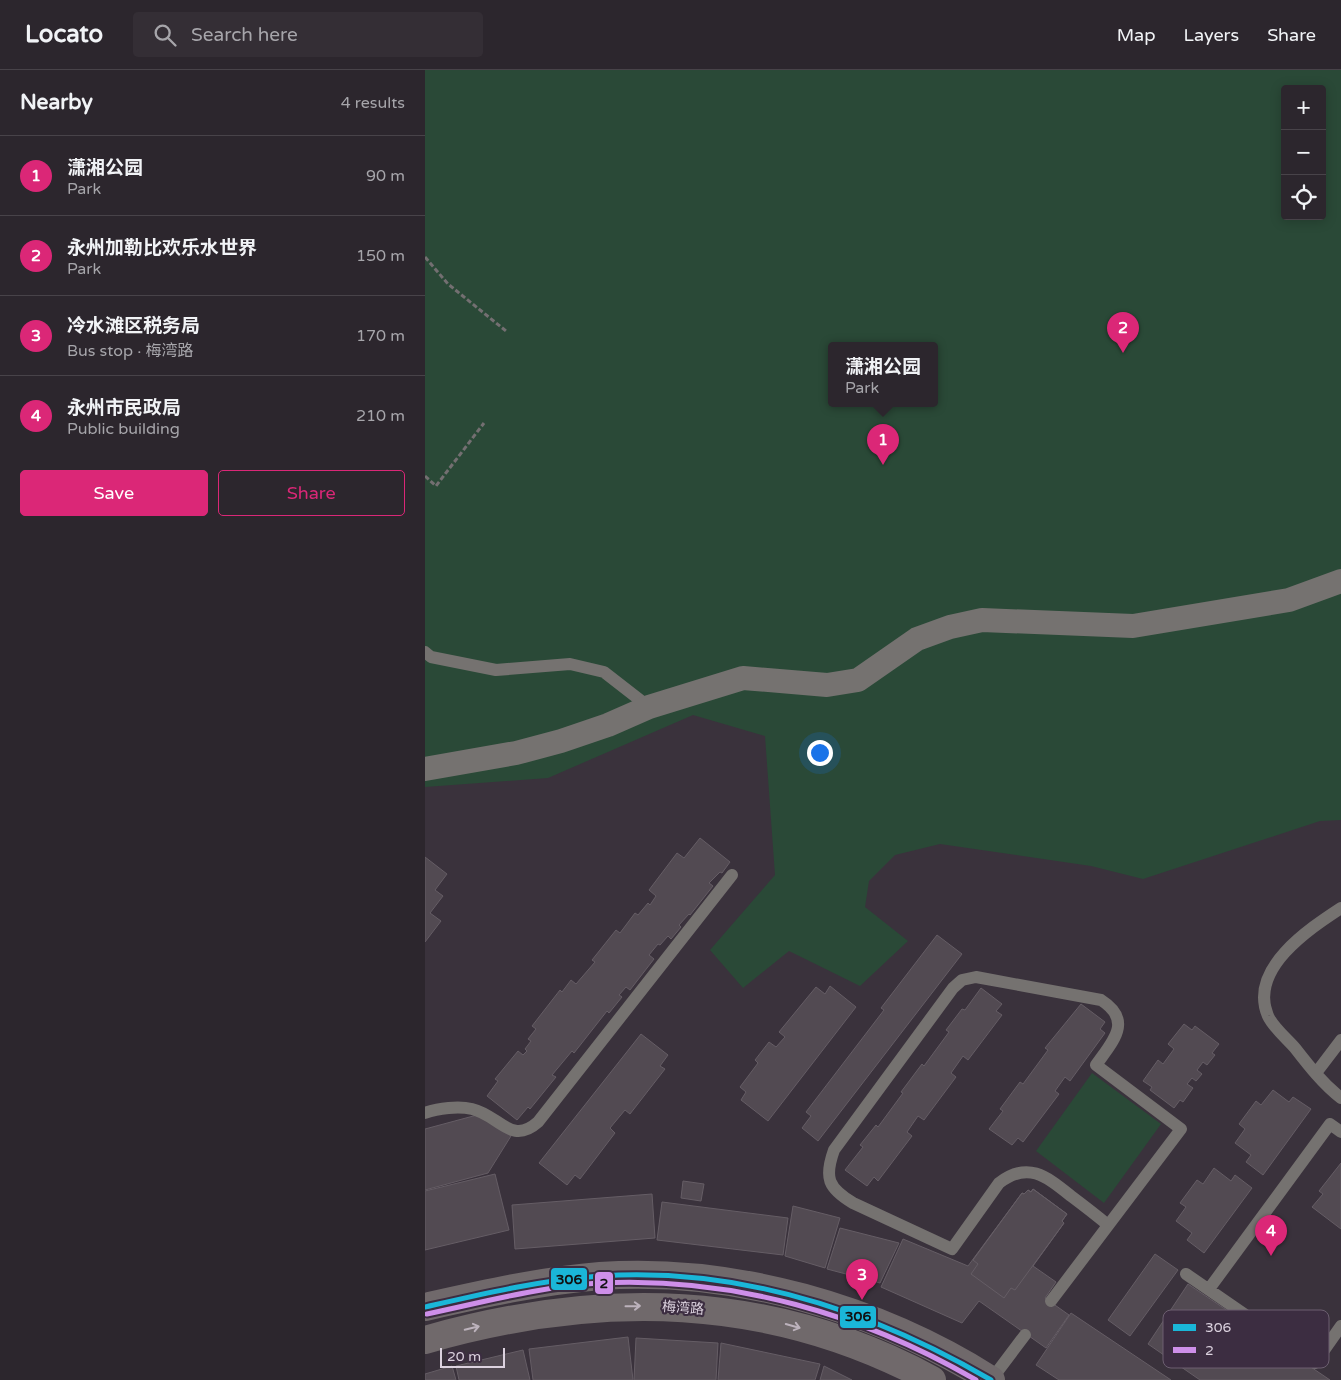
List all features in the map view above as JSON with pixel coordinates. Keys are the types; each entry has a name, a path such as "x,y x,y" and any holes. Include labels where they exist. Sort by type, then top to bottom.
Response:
{"street":[{"path":"425,769 561,742 608,725 649,707 743,678 827,685 858,680 917,639 950,627 982,620 1133,626 1289,600 1341,581"},
{"path":"425,1307 544,1282 600,1276 642,1275 695,1278 742,1284 798,1296 844,1310 930,1346 991,1380"},
{"name":"梅湾路","path":"425,1340 495,1323 558,1312 661,1305 745,1314 786,1324 872,1352 933,1380"}],"lane":[{"path":"425,652 431,658 497,670 570,664 604,672 649,707"},
{"path":"425,1113 451,1109 471,1109 511,1130 521,1132 531,1129 539,1122 732,875"},
{"path":"1341,908 1299,937 1272,970 1264,992 1269,1017 1328,1088 1341,1098"},
{"path":"1051,1301 1181,1129 1096,1065 1115,1037 1118,1026 1117,1014 1111,1006 1101,1000 976,977 962,980 953,988 834,1150 828,1167 829,1182 839,1195 952,1249 999,1183 1019,1173 1028,1172 1047,1177 1108,1225"},
{"path":"1316,1073 1341,1040"},
{"path":"1209,1289 1330,1124 1341,1132"},
{"path":"1186,1274 1239,1310"},
{"path":"1329,1343 1341,1326"},
{"path":"991,1380 1025,1335"}],"path":[{"path":"425,257 448,284 507,331"},
{"path":"425,476 436,486 484,423"}],"green space":[{"path":"425,70 1341,70 1341,820 1320,821 1143,879 1091,866 940,844 895,855 869,881 865,907 908,941 860,986 789,951 743,988 710,950 775,875 765,736 693,715 548,778 425,787"},
{"path":"1092,1073 1161,1124 1104,1203 1036,1151"}],"building":[{"path":"700,838 730,862 722,873 720,872 709,883 713,886 690,915 679,925 681,927 671,939 668,936 649,955 654,959 630,990 626,987 619,995 622,997 609,1013 607,1011 574,1053 572,1051 552,1075 556,1077 530,1109 528,1107 517,1120 487,1096 498,1081 495,1079 518,1051 523,1055 527,1051 525,1049 531,1041 528,1039 536,1029 532,1026 560,990 562,992 571,980 576,984 595,962 592,960 616,930 620,933 635,913 638,915 648,903 650,905 656,896 649,890 677,853 684,858"},
{"path":"425,857 447,874 435,890 443,896 430,913 441,921 425,942"},
{"path":"937,935 962,954 818,1141 802,1128 811,1116 806,1112 884,1010 881,1008"},
{"path":"830,986 856,1007 768,1121 741,1100 746,1092 740,1087 758,1063 755,1060 769,1042 776,1047 785,1037 779,1032 816,987 825,994"},
{"path":"981,988 1002,1004 996,1011 1002,1015 968,1060 963,1056 951,1073 956,1077 924,1120 918,1116 907,1132 912,1136 878,1181 874,1177 867,1186 845,1170 863,1147 860,1145 876,1125 878,1127 903,1093 901,1092 922,1064 924,1066 949,1032 946,1030 962,1009 965,1010"},
{"path":"1081,1004 1105,1022 1100,1029 1105,1033 1070,1081 1065,1077 1055,1091 1059,1094 1023,1142 1018,1138 1012,1145 989,1129 1003,1111 1000,1109 1020,1082 1023,1084 1048,1050 1045,1048"},
{"path":"1184,1024 1192,1030 1195,1026 1219,1044 1212,1053 1215,1055 1207,1065 1203,1062 1197,1070 1202,1074 1196,1081 1192,1078 1187,1084 1193,1088 1183,1102 1180,1100 1174,1108 1150,1090 1152,1087 1143,1081 1158,1060 1163,1064 1174,1049 1168,1044"},
{"path":"641,1034 668,1055 660,1066 665,1069 630,1114 625,1110 610,1128 615,1133 580,1179 575,1175 567,1185 539,1163"},
{"path":"1273,1090 1289,1102 1293,1097 1311,1109 1263,1175 1246,1162 1251,1155 1235,1143 1245,1129 1239,1124 1256,1101 1261,1105"},
{"path":"477,1115 511,1136 488,1173 425,1190 425,1129"},
{"path":"1341,1163 1341,1229 1312,1207 1323,1194 1319,1191"},
{"path":"1214,1168 1231,1181 1235,1175 1252,1188 1204,1253 1187,1240 1192,1233 1176,1221 1186,1207 1180,1203 1197,1180 1203,1184"},
{"path":"495,1174 509,1230 425,1250 425,1191"},
{"path":"683,1181 704,1184 701,1201 681,1198"},
{"path":"1033,1189 1067,1214 1062,1221 1064,1223 1033,1266 1056,1282 1045,1298 1069,1315 1046,1348 979,1301 962,1323 881,1287 903,1239 968,1266 1022,1193 1024,1194 1028,1190 1031,1192"},
{"path":"1033,1189 1067,1214 1062,1221 1064,1223 1015,1290 1011,1288 1004,1298 971,1274 978,1264 973,1260 1022,1193 1024,1194 1028,1190 1031,1192"},
{"path":"652,1194 655,1238 515,1249 512,1205"},
{"path":"662,1202 788,1218 783,1255 657,1240"},
{"path":"793,1206 840,1218 825,1268 785,1256"},
{"path":"840,1228 899,1243 880,1283 827,1269"},
{"path":"1155,1254 1178,1270 1130,1336 1108,1320"},
{"path":"1188,1284 1226,1310 1171,1310"},
{"path":"1071,1313 1171,1380 1059,1380 1036,1365"},
{"path":"1163,1322 1163,1354 1148,1344"},
{"path":"628,1337 633,1380 533,1380 529,1349"},
{"path":"636,1338 718,1343 716,1380 634,1380"},
{"path":"721,1343 820,1364 815,1380 718,1380"},
{"path":"523,1350 530,1380 459,1380 456,1366"},
{"path":"452,1366 456,1380 425,1380 425,1374"},
{"path":"824,1366 852,1380 820,1380"},
{"path":"1183,1368 1312,1368 1330,1380 1200,1380"}],"transit line":[{"name":"306","path":"425,1307 512,1288 578,1278 652,1275 704,1279 754,1286 803,1298 852,1314 946,1355 991,1380"},
{"name":"2","path":"427,1314 557,1287 601,1283 651,1283 700,1286 796,1305 842,1319 888,1336 976,1380"}],"place":[{"name":"永州加勒比欢乐水世界","path":"1123,353"},
{"name":"潇湘公园","path":"883,465"},
{"name":"永州市民政局","path":"1271,1256"},
{"name":"冷水滩区税务局","path":"862,1300"}]}
